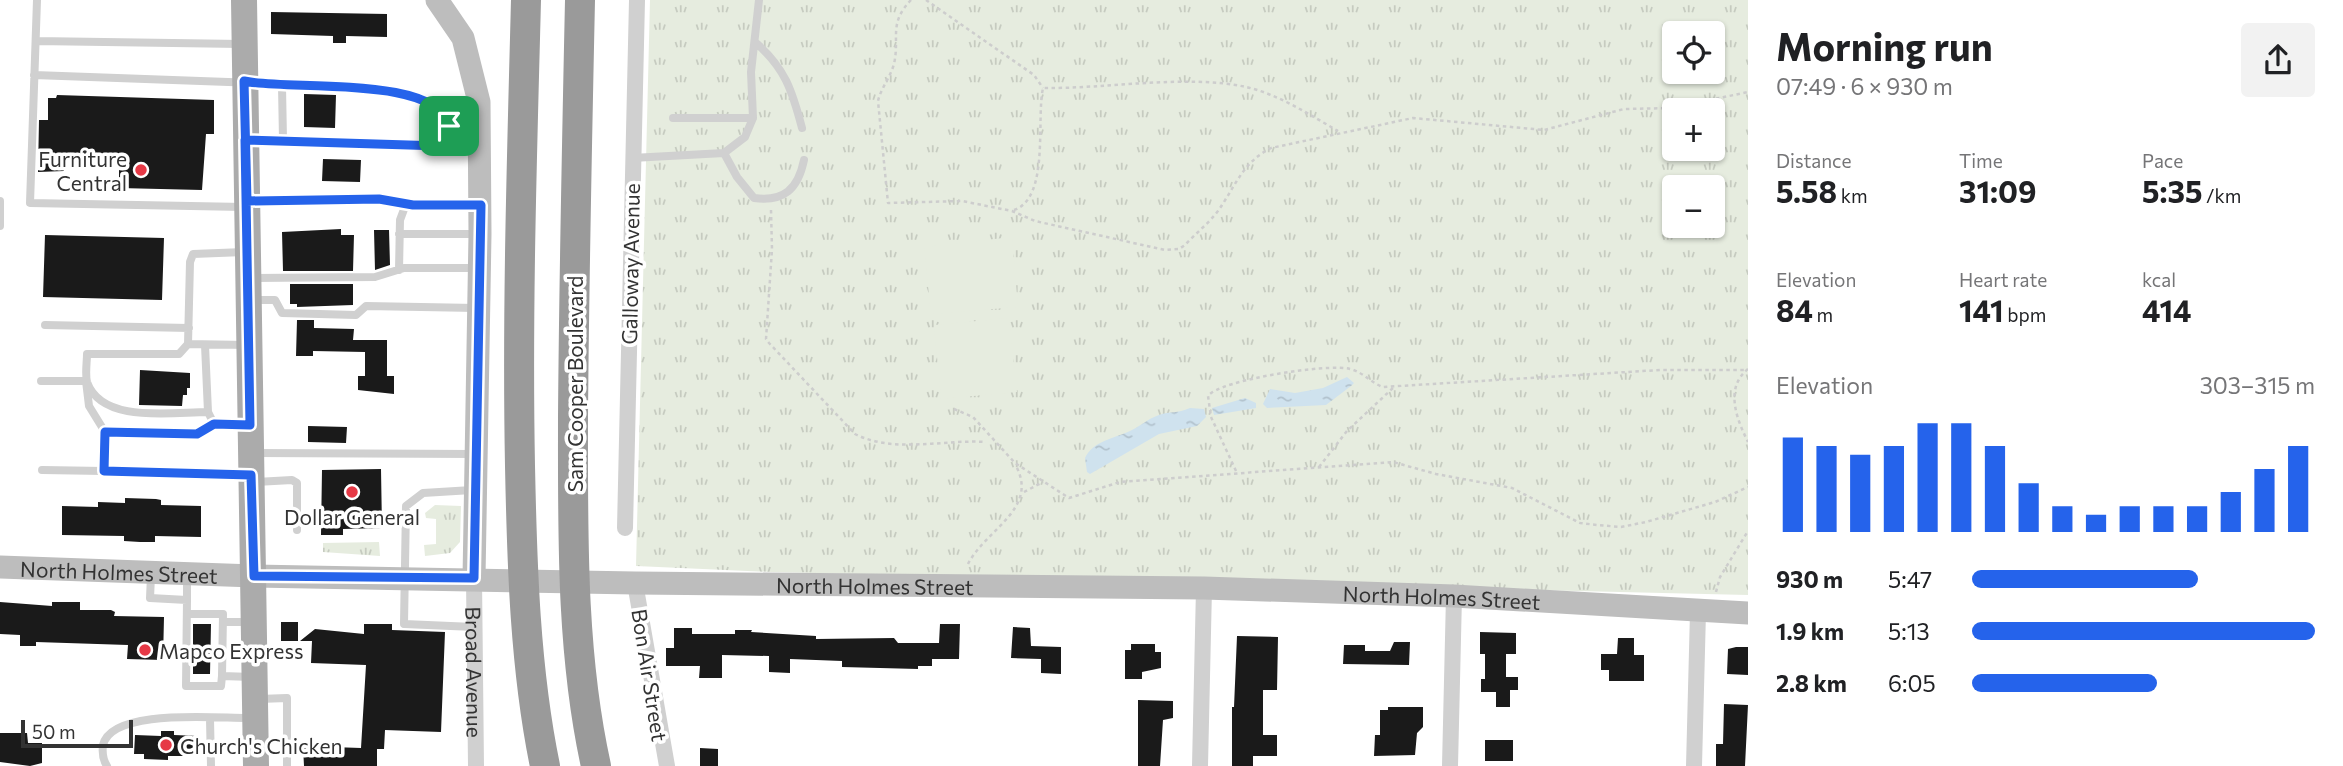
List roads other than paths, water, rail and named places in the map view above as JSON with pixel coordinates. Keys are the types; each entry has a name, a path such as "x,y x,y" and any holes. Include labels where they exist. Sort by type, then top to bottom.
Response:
{"highway":[{"path":"512,0 521,190"},
{"path":"526,0 518,365 521,521 528,630 545,766"},
{"name":"Sam Cooper Boulevard","path":"580,0 574,277 573,530 579,627 596,766"}],"main road":[{"path":"244,0 256,766"},
{"name":"Broad Avenue","path":"437,0 463,38 479,102 481,205 474,578"},
{"name":"North Holmes Street","path":"0,568 635,583 1204,588 1454,596 1748,613"}],"street":[{"name":"Galloway Avenue","path":"625,528 637,0"},
{"name":"Broad Avenue","path":"474,578 476,766"},
{"name":"Bon Air Street","path":"635,583 667,766"},
{"path":"1200,766 1204,588"},
{"path":"1450,766 1454,596"},
{"path":"1694,766 1706,612"}],"lane":[{"path":"37,0 30,203 247,204 379,199 406,204 481,205"},
{"path":"632,158 724,153 745,137 753,118 751,72 759,0"},
{"path":"36,41 244,44"},
{"path":"755,42 775,59 787,80 802,128"},
{"path":"34,75 244,81 282,86 369,87 408,96 439,108 447,117 449,126 441,146 245,140"},
{"path":"282,86 282,140"},
{"path":"673,118 753,118"},
{"path":"724,153 737,177 754,198 770,200 782,196 796,183 804,160"},
{"path":"0,201 0,226"},
{"path":"399,270 399,234 406,204"},
{"path":"399,234 480,234"},
{"path":"104,471 105,432 89,406 86,380 88,354 179,354 188,344 190,262 193,254 247,252"},
{"path":"248,289 375,277 393,274 399,270 480,268"},
{"path":"248,289 275,300 282,313 356,315 366,306 479,308"},
{"path":"45,325 189,328"},
{"path":"188,344 249,345"},
{"path":"205,345 208,412 214,424"},
{"path":"41,381 86,380"},
{"path":"86,380 100,400 116,411 208,412"},
{"path":"105,432 197,434 214,424 250,425"},
{"path":"42,470 251,470 476,454"},
{"path":"251,470 297,483 297,530"},
{"path":"474,626 404,624 404,578 406,506 423,493 475,490"},
{"path":"151,573 150,598 187,600"},
{"path":"187,574 187,614 190,646 186,685 221,686 223,614 187,614"},
{"path":"223,622 254,622"},
{"path":"210,647 222,647"},
{"path":"210,668 222,672 255,698"},
{"path":"107,766 103,761 103,746 116,727 125,723 149,719 210,719 255,698 287,698 287,766"},
{"path":"210,719 211,766"}],"water":[{"path":"1347,377 1354,383 1326,405 1267,408 1263,404 1270,389 1295,393 1323,388"},
{"path":"1245,398 1256,403 1256,408 1214,415 1212,408"},
{"path":"1190,408 1204,409 1206,417 1197,426 1159,434 1090,474 1087,472 1085,458 1099,444 1155,417"}],"place":[{"name":"Furniture Central","path":"141,170"},
{"name":"Dollar General","path":"352,492"},
{"name":"Mapco Express","path":"145,650"},
{"name":"Church's Chicken","path":"166,745"}]}
